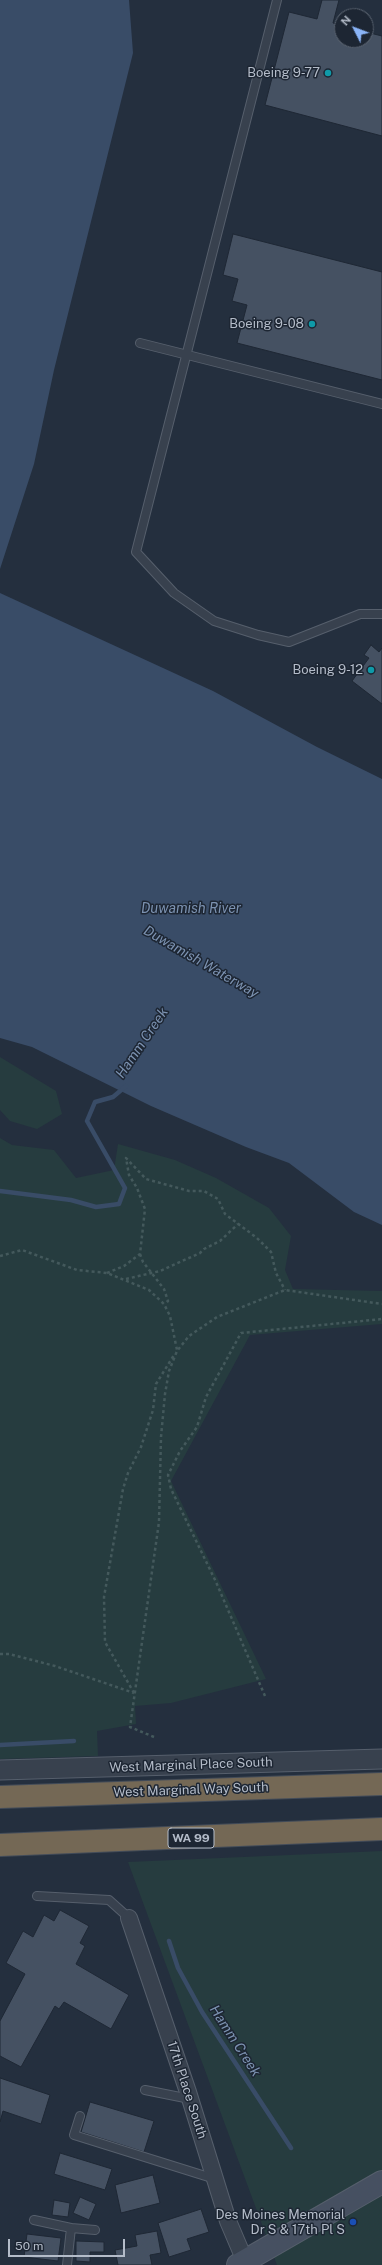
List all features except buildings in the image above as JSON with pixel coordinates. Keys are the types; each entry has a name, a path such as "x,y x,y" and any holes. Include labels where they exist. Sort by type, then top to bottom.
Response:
{"highway":[{"name":"West Marginal Way South","path":"0,1797 382,1784"},
{"name":"WA 99","path":"0,1845 382,1829"}],"main road":[{"path":"243,2264 382,2182"}],"street":[{"name":"West Marginal Place South","path":"0,1770 382,1759"},
{"name":"17th Place South","path":"129,1918 190,2099 243,2264"}],"lane":[{"path":"277,0 136,552 174,592 214,621 258,635 289,642 360,614 382,614"},
{"path":"140,343 382,404"},
{"path":"37,1896 109,1900 129,1918"},
{"path":"145,2090 190,2099"},
{"path":"80,2116 74,2135 215,2179"},
{"path":"34,2220 71,2228 95,2230"},
{"path":"67,2265 71,2228"}],"path":[{"path":"164,1304 168,1301 164,1289 143,1262 140,1254 145,1209 137,1188 129,1176 126,1158 146,1179 189,1191 204,1191 218,1199 225,1214 258,1238 271,1252 276,1274 285,1290"},
{"path":"126,1279 152,1274 200,1253 204,1249 220,1241 238,1224"},
{"path":"0,1256 22,1250 77,1270 106,1273 126,1279 150,1290 164,1304 175,1330 178,1351 169,1372 165,1394 161,1437 159,1522 130,1727 154,1737"},
{"path":"106,1273 124,1266 140,1254"},
{"path":"134,1693 106,1642 104,1617 106,1582 122,1504 123,1490 128,1473 141,1447 153,1410 156,1384 166,1366 189,1336 217,1317 261,1298 285,1290 382,1304"},
{"path":"265,1696 216,1582 171,1489 168,1475 180,1450 197,1427 206,1397 241,1333 382,1319"},
{"path":"0,1654 9,1654 55,1666 134,1693"}],"green space":[{"path":"0,1057 56,1091 62,1114 37,1129 10,1121 0,1110"},
{"path":"0,1138 12,1145 54,1150 76,1178 114,1170 118,1144 175,1160 216,1178 269,1208 291,1236 285,1270 293,1289 382,1291 382,1324 250,1335 171,1481 266,1679 171,1703 135,1706 136,1724 97,1731 98,1756 0,1759"},
{"path":"382,1851 382,2265 277,2265 128,1862"}],"water":[{"path":"0,0 129,0 133,53 54,370 34,464 0,569"},
{"name":"Duwamish River","path":"0,593 213,691 317,747 382,779 382,1225 354,1212 289,1163 246,1147 151,1106 32,1047 0,1038"}],"waterway":[{"name":"Hamm Creek","path":"0,1191 71,1200 96,1207 119,1204 125,1188 87,1121 95,1102 113,1097 126,1086"},
{"name":"Hamm Creek","path":"0,1745 74,1741"},
{"name":"Hamm Creek","path":"169,1941 178,1968 202,2012 291,2148"}],"place":[{"name":"Boeing 9-77","path":"328,73"},
{"name":"Boeing 9-08","path":"312,324"},
{"name":"Boeing 9-12","path":"371,670"},
{"name":"Des Moines Memorial Dr S & 17th Pl S","path":"353,2222"}],"water label":[{"name":"Duwamish Waterway","path":"201,962"}]}
